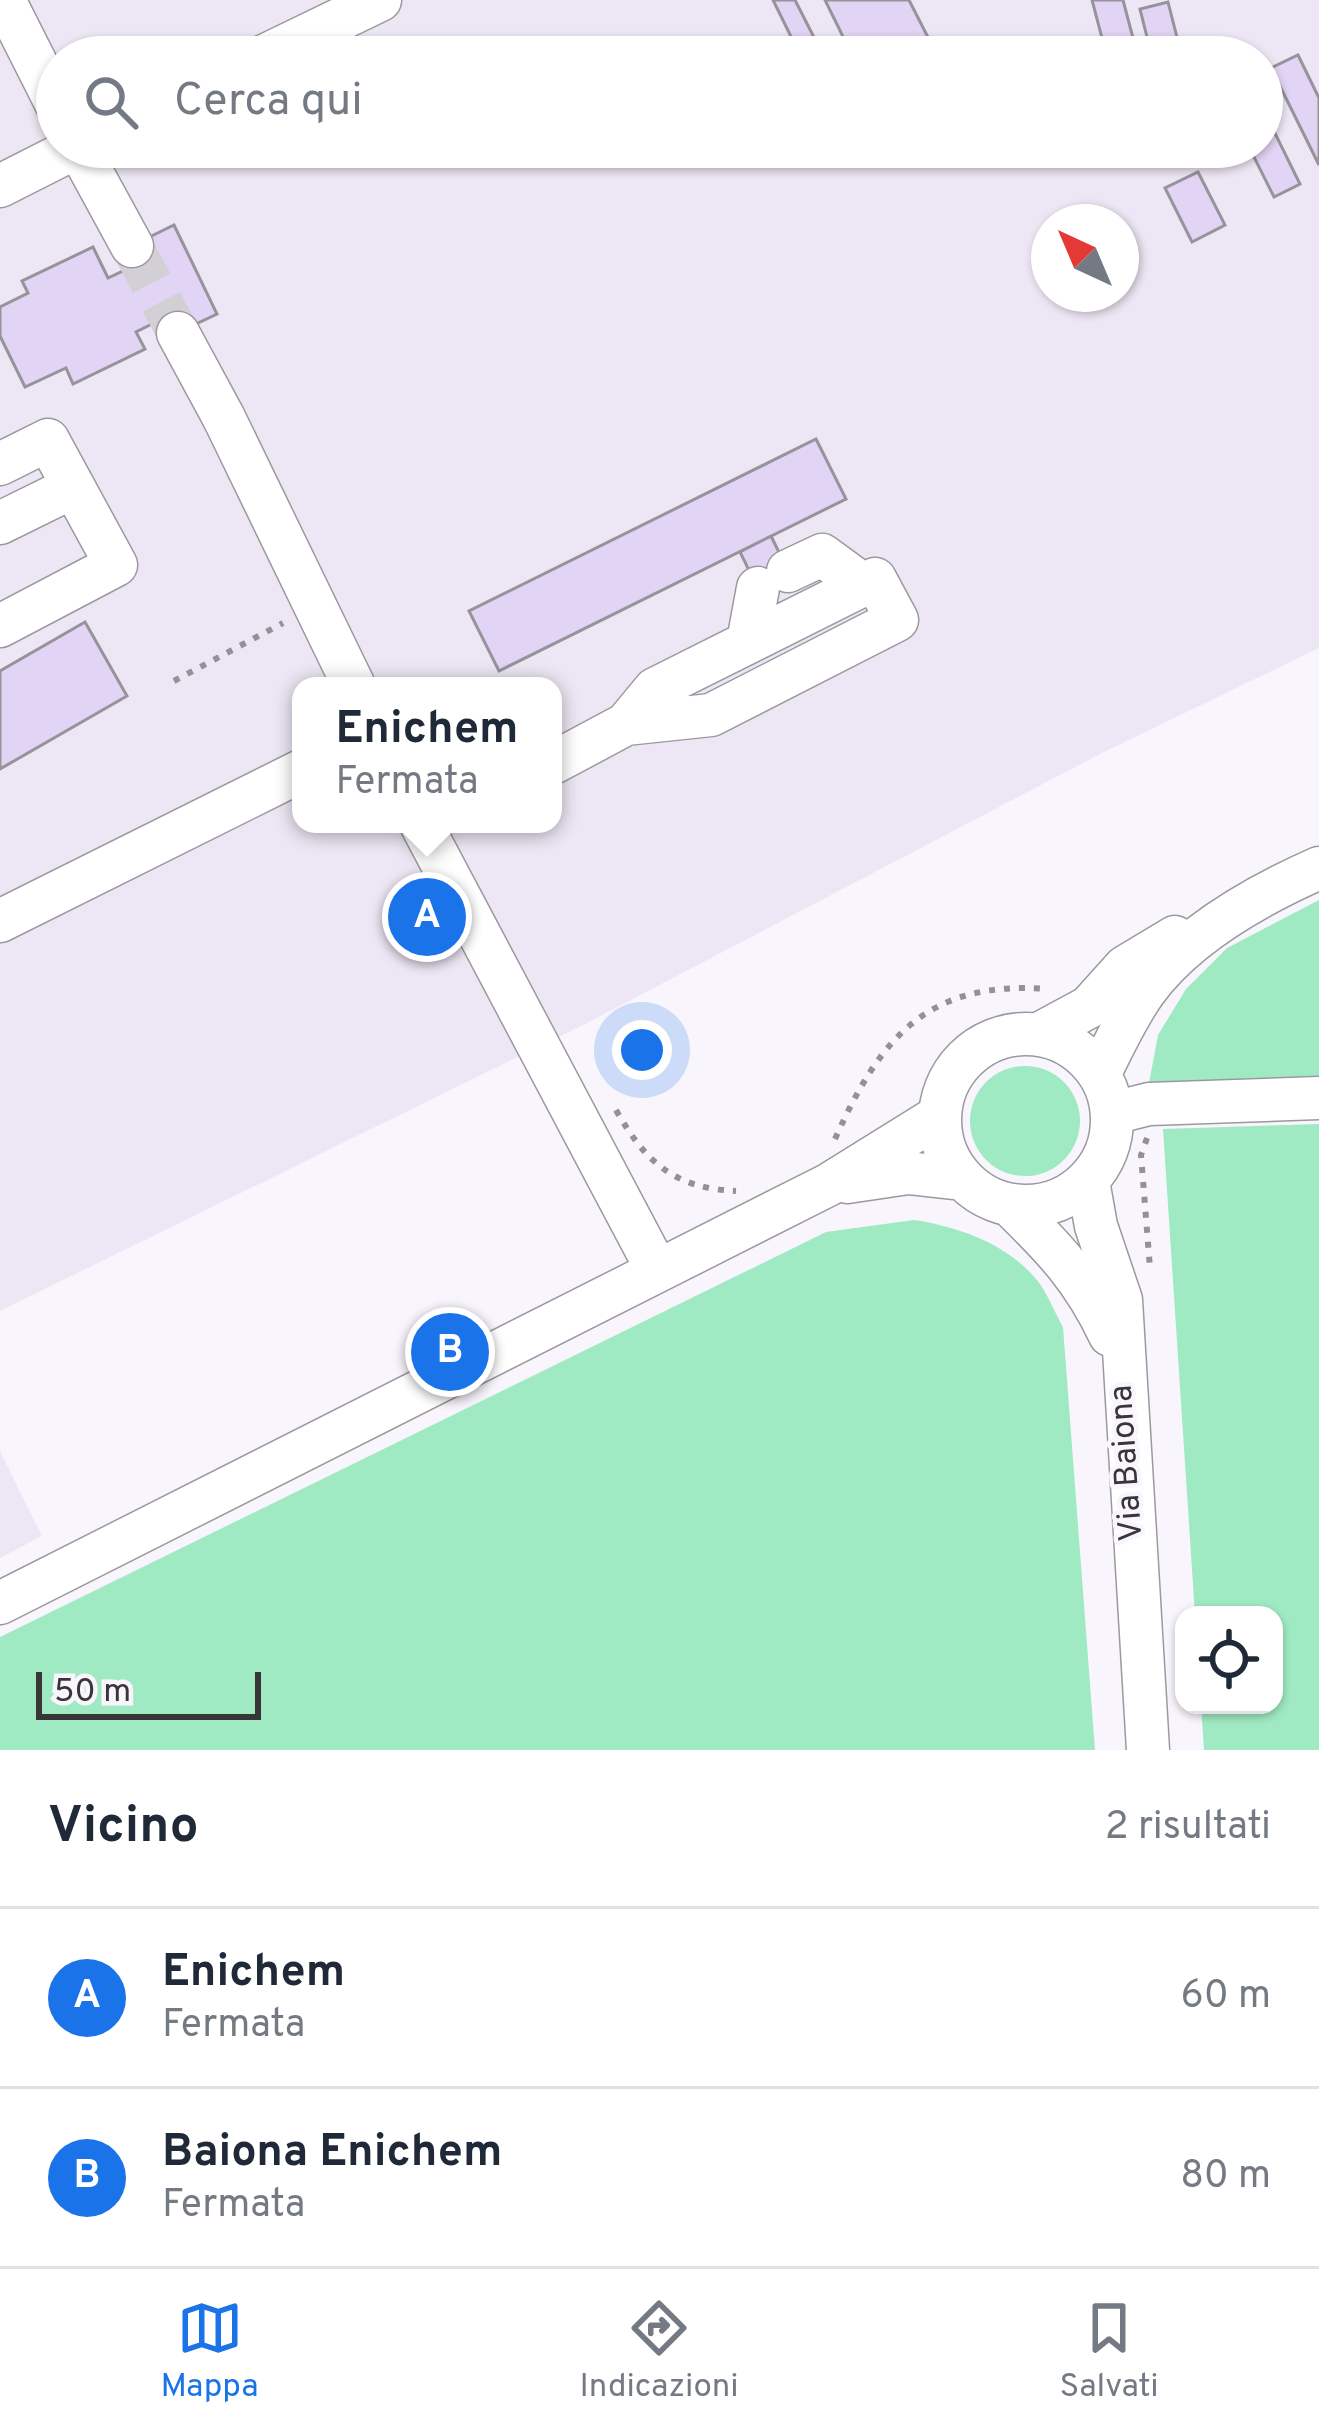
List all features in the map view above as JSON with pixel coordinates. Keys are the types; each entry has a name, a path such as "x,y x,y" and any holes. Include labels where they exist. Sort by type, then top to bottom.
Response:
{"street":[{"path":"4,0 36,63"},
{"path":"305,36 380,0"},
{"path":"0,186 36,168"},
{"path":"89,168 131,246"},
{"path":"178,332 350,677"},
{"path":"0,626 116,565 48,440 5,450"},
{"path":"0,523 73,487"},
{"path":"748,642 773,580 822,555 863,585"},
{"path":"562,758 626,724 655,689 875,579 897,620 712,716 626,724"},
{"path":"0,921 292,775"},
{"path":"432,833 656,1268"},
{"path":"1039,1034 1089,1007 1125,968 1161,944 1302,876"},
{"path":"1106,1093 1147,989 1190,945 1302,876"},
{"path":"1010,1034 1039,1034 1063,1041 1084,1054 1106,1093 1110,1141 1088,1181 1060,1200 1010,1205 976,1191 949,1160 941,1139 939,1116 945,1087 961,1063 983,1044 1010,1034"},
{"path":"1106,1093 1149,1103 1319,1098"},
{"path":"0,1604 303,1453 656,1268 828,1185 939,1116"},
{"path":"828,1185 908,1173 962,1179"},
{"name":"Via Baiona","path":"1088,1181 1096,1226 1120,1300 1148,1750"},
{"path":"1010,1205 1090,1292 1121,1358"}],"shaded area":[{"path":"0,0 1319,0 1319,648 1102,753 587,1023 0,1311"},
{"path":"0,1451 42,1536 0,1558"}],"green space":[{"path":"1319,900 1319,1079 1149,1083 1158,1035 1186,989 1227,948"},
{"path":"1025,1066 1046,1070 1064,1082 1076,1100 1080,1121 1076,1142 1064,1160 1046,1172 1025,1176 1004,1172 986,1160 974,1142 970,1121 974,1100 986,1082 1004,1070"},
{"path":"1319,1124 1319,1750 1204,1750 1202,1714 1283,1714 1283,1606 1194,1606 1163,1129"},
{"path":"914,1220 949,1227 1000,1248 1040,1284 1063,1327 1095,1750 0,1750 0,1637 826,1232"}],"building":[{"path":"773,0 795,0 813,36 791,36"},
{"path":"825,0 909,0 927,36 843,36"},
{"path":"1092,0 1123,0 1132,36 1101,36"},
{"path":"1168,2 1177,36 1147,36 1140,9"},
{"path":"1298,55 1319,98 1319,165 1283,92 1283,62"},
{"path":"1283,150 1300,184 1274,197 1260,168 1283,168"},
{"path":"1198,172 1225,225 1192,242 1165,188"},
{"path":"174,225 217,314 166,338 158,321 136,332 145,349 73,384 66,368 25,387 0,336 0,307 28,293 22,281 93,247 108,278 131,267 123,250"},
{"path":"816,439 846,499 499,671 469,611"},
{"path":"771,536 794,583 763,599 740,552"},
{"path":"85,622 127,696 0,769 0,671"}],"tunnel":[{"path":"132,246 178,333"}],"place":[{"name":"Enichem","path":"427,917"},
{"name":"Baiona Enichem","path":"450,1352"}]}
